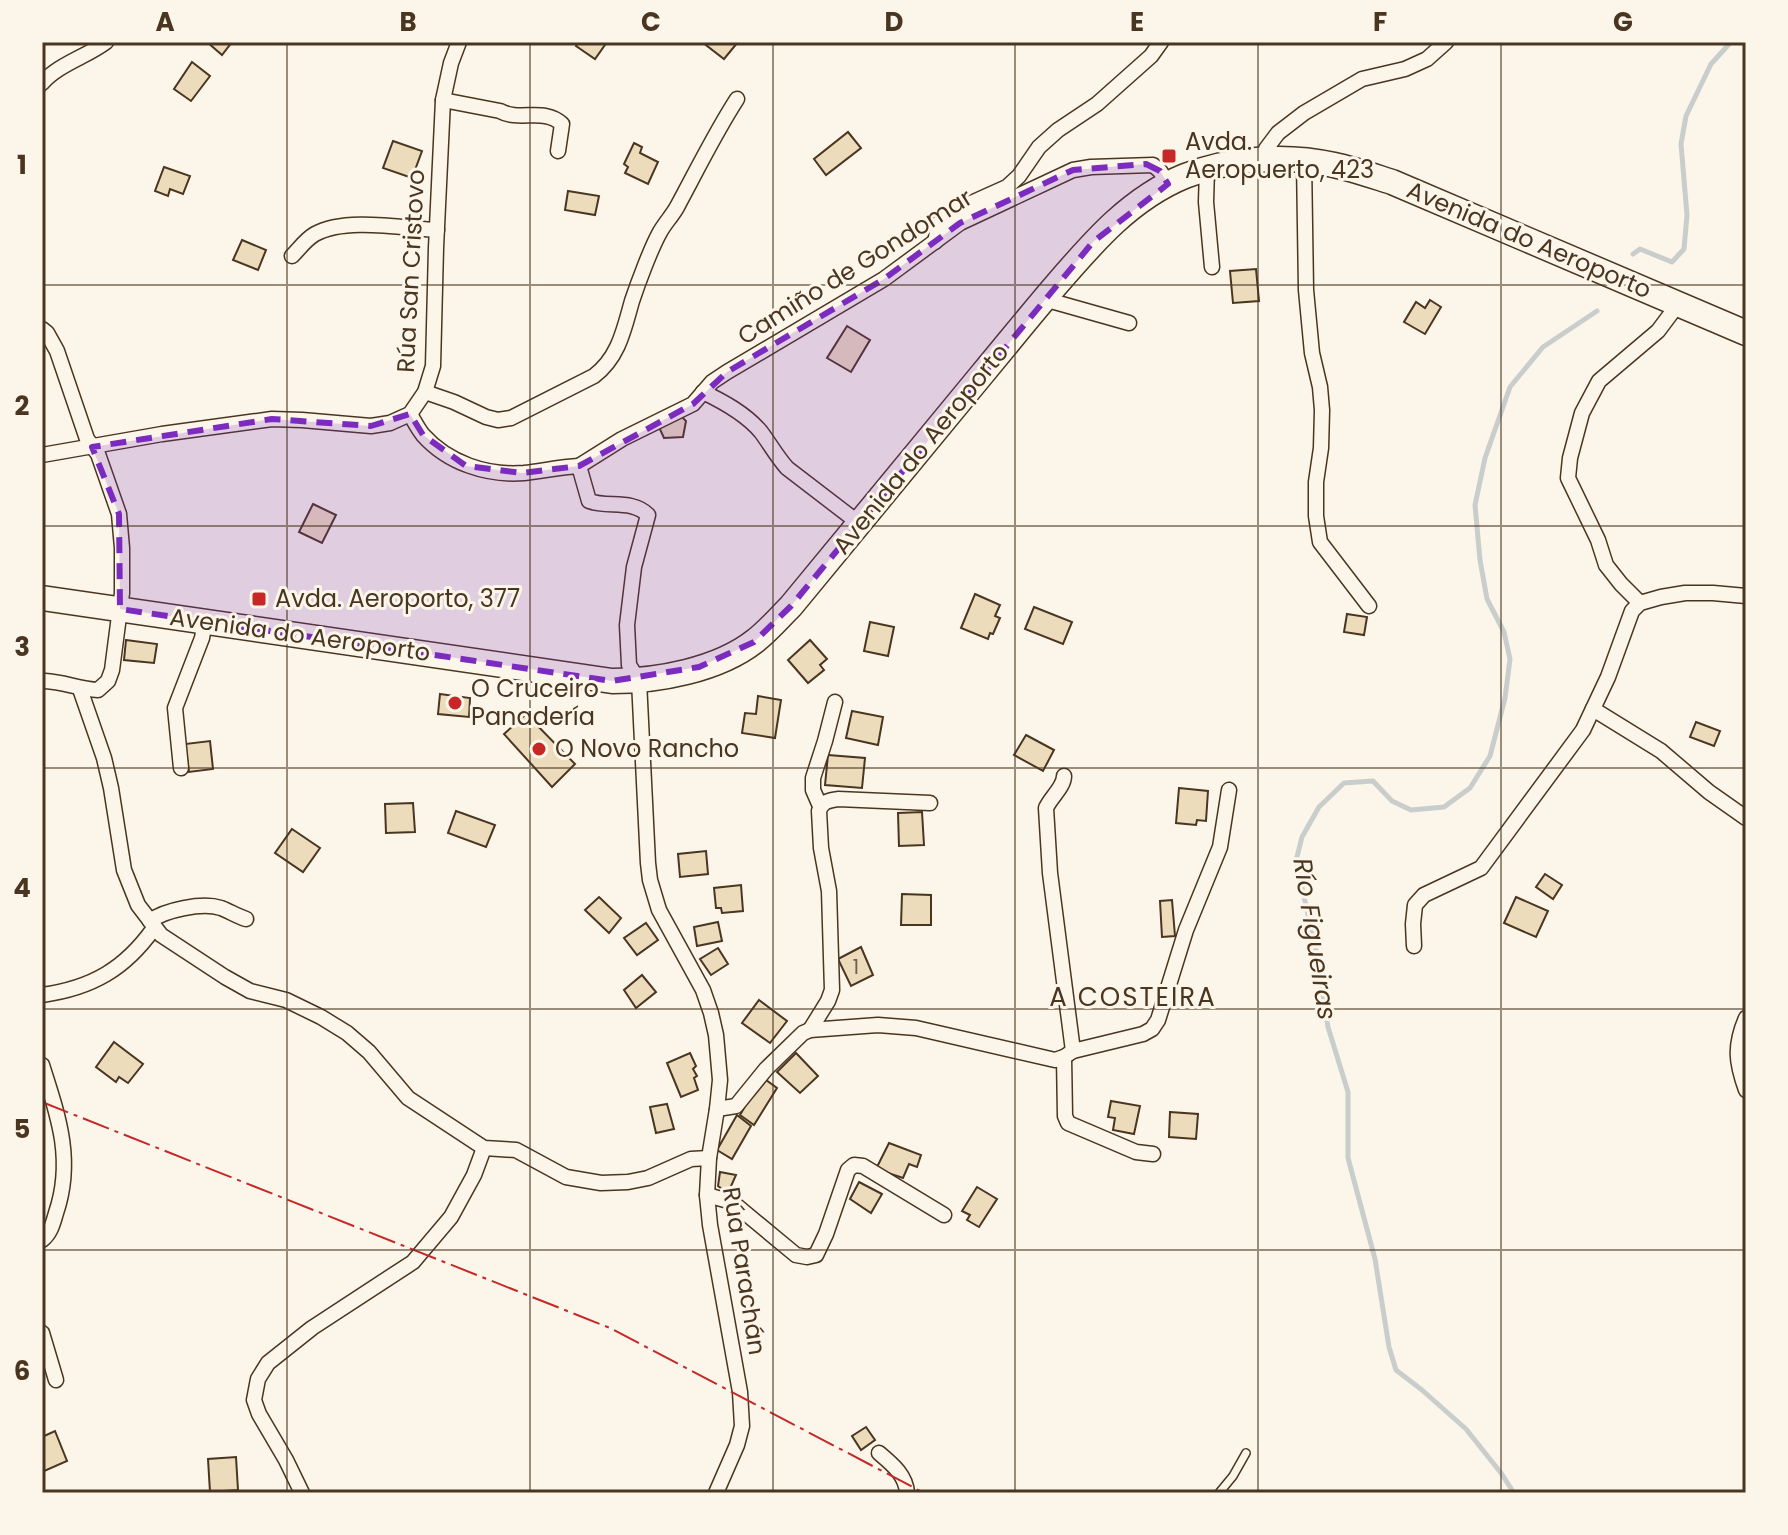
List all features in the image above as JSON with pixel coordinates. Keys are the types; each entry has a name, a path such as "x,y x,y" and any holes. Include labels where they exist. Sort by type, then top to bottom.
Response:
{"main road":[{"name":"Avenida do Aeroporto","path":"42,598 612,681 639,681 718,661 754,642 791,606 1044,299 1112,223 1168,184 1207,169 1242,161 1333,164 1392,182 1746,333"}],"street":[{"path":"42,83 49,75 106,42"},
{"name":"Rúa San Cristovo","path":"410,414 425,392 433,366 443,100 459,42"},
{"path":"935,242 939,223 958,209 1007,187 1019,176 1039,147 1097,104 1151,56 1161,42"},
{"path":"1266,160 1266,149 1278,133 1304,113 1362,79 1405,69 1427,59 1446,42"},
{"path":"425,392 498,420 511,418 604,368 626,328 633,298 659,233 676,210 737,99"},
{"path":"443,100 500,111 508,116 543,115 555,118 562,124 558,151"},
{"path":"1304,161 1306,290 1322,410 1316,516 1320,542 1369,606"},
{"name":"Camiño de Gondomar","path":"410,414 423,435 466,466 499,473 522,473 579,466 622,439 693,404 712,382 884,279 960,223 1073,170 1153,165 1168,184"},
{"path":"1207,169 1206,202 1212,267"},
{"path":"292,256 312,235 330,227 348,224 437,230"},
{"path":"1044,299 1129,323"},
{"path":"1640,603 1606,565 1598,540 1568,478 1570,458 1582,413 1599,381 1658,331 1679,303"},
{"path":"42,329 57,351 87,439 98,454 119,514 122,548 122,593 108,681 98,690 80,689 43,677"},
{"path":"703,392 725,402 745,417 760,431 787,468 860,524"},
{"path":"42,455 272,419 371,426 390,423 410,414"},
{"path":"579,466 589,501 640,508 648,515 634,567 627,625 629,665 639,681"},
{"path":"1414,946 1415,905 1424,895 1481,868 1583,730 1608,677 1632,611 1640,603 1685,593 1746,596"},
{"path":"181,768 175,708 202,638 205,621"},
{"name":"Rúa Parachán","path":"639,681 650,880 659,910 703,990 716,1035 720,1080 707,1195 740,1392 742,1426 716,1493"},
{"path":"80,689 104,758 124,870 138,905 161,935 250,991 286,1000 347,1033 369,1052 408,1098 484,1148 516,1150 566,1177 601,1183 648,1178 691,1159 709,1158"},
{"path":"810,1030 832,990 829,891 821,848 820,806 813,790 813,778 835,702"},
{"path":"1593,709 1661,751 1709,792 1746,818"},
{"path":"1064,776 1064,781 1046,808 1069,1054 1065,1116 1068,1123 1136,1152 1153,1154"},
{"path":"717,1109 736,1106 766,1069 810,1030 878,1025 916,1028 1055,1060 1152,1029 1158,1020 1186,930 1220,847 1229,790"},
{"path":"820,806 838,799 930,803"},
{"path":"42,995 81,986 106,976 141,947 158,915 210,906 246,919"},
{"path":"1746,1018 1737,1047 1738,1066 1746,1090"},
{"path":"42,1065 59,1117 65,1158 62,1195 49,1234 42,1240"},
{"path":"302,1493 259,1414 254,1400 258,1379 268,1363 312,1328 413,1262 451,1217 474,1175 484,1148"},
{"path":"707,1195 732,1202 796,1255 807,1257 816,1255 848,1170 854,1165 863,1166 944,1215"},
{"path":"42,1333 56,1380"},
{"path":"879,1453 897,1468 908,1488 907,1493"}],"lane":[{"path":"1219,1493 1246,1453"}],"highlighted area":[{"path":"1146,164 1160,171 1168,184 1093,242 791,606 754,642 699,667 612,681 120,609 119,514 92,447 272,419 371,426 410,414 423,435 466,466 522,473 579,466 693,404 727,372 884,279 960,223 1073,170"}],"building":[{"path":"207,42 232,42 222,55"},
{"path":"577,42 607,42 595,59 576,46"},
{"path":"702,42 738,42 724,59"},
{"path":"192,62 210,76 191,101 174,89"},
{"path":"848,132 861,148 826,175 814,159"},
{"path":"393,141 422,151 412,178 383,168"},
{"path":"634,143 642,147 640,153 658,162 648,184 625,173 628,167 624,164"},
{"path":"164,167 190,176 183,194 170,189 168,196 155,191"},
{"path":"568,191 599,196 595,215 565,210"},
{"path":"242,240 266,250 258,270 233,260"},
{"path":"1256,269 1259,301 1233,303 1230,271"},
{"path":"1430,300 1441,307 1425,334 1404,322 1416,302 1425,308"},
{"path":"847,326 870,340 851,372 827,358"},
{"path":"679,414 686,421 683,437 664,438 658,425"},
{"path":"313,504 336,515 322,543 299,532"},
{"path":"975,594 1000,605 995,616 1000,618 988,639 961,628"},
{"path":"1034,607 1072,622 1063,644 1025,629"},
{"path":"1347,614 1367,617 1364,635 1344,632"},
{"path":"870,622 894,627 888,656 864,651"},
{"path":"126,640 157,644 154,663 124,660"},
{"path":"810,640 827,659 820,665 824,670 808,683 788,660"},
{"path":"440,694 470,698 469,717 438,714"},
{"path":"758,696 781,700 775,738 742,733 745,713 756,714"},
{"path":"852,711 883,717 878,745 846,738"},
{"name":"O Novo Rancho","path":"526,714 575,764 552,787 504,734"},
{"path":"1696,722 1720,731 1714,746 1690,737"},
{"path":"1026,735 1054,750 1043,771 1014,755"},
{"path":"210,741 213,769 189,772 185,744"},
{"path":"828,755 865,758 862,788 825,785"},
{"path":"1179,788 1208,791 1206,821 1197,820 1196,825 1176,823"},
{"path":"413,803 415,832 386,833 385,804"},
{"path":"456,811 495,825 486,847 448,833"},
{"path":"922,812 924,845 899,846 898,813"},
{"path":"292,829 320,848 303,872 275,853"},
{"path":"706,851 708,874 680,877 678,854"},
{"path":"1545,874 1562,885 1553,899 1536,887"},
{"path":"741,885 743,911 722,913 721,908 716,908 714,888"},
{"path":"902,894 931,895 931,925 901,925"},
{"path":"599,897 621,918 609,933 585,910"},
{"path":"1516,897 1548,911 1536,937 1504,923"},
{"path":"1172,900 1175,936 1162,937 1160,901"},
{"path":"718,922 722,941 697,946 694,927"},
{"path":"646,923 658,940 637,955 624,938"},
{"path":"861,947 873,975 851,986 838,959"},
{"path":"718,948 728,964 711,975 700,959"},
{"path":"642,975 656,992 636,1008 624,990"},
{"path":"759,1000 787,1021 770,1043 742,1023"},
{"path":"114,1042 143,1064 128,1083 119,1077 116,1082 96,1067"},
{"path":"690,1053 696,1066 693,1069 698,1090 681,1097 667,1063"},
{"path":"796,1053 818,1076 800,1093 777,1072"},
{"path":"762,1077 777,1088 754,1125 740,1115"},
{"path":"1111,1101 1140,1106 1134,1134 1113,1130 1115,1118 1108,1117"},
{"path":"667,1104 674,1129 656,1133 650,1107"},
{"path":"1170,1112 1198,1114 1196,1139 1169,1137"},
{"path":"737,1115 751,1126 732,1159 717,1150"},
{"path":"889,1143 921,1155 917,1167 909,1164 903,1178 876,1169"},
{"path":"720,1172 736,1175 728,1193 718,1186"},
{"path":"859,1182 882,1194 871,1213 850,1199"},
{"path":"977,1187 997,1199 979,1227 967,1220 970,1215 962,1211"},
{"path":"866,1427 875,1440 861,1450 852,1436"},
{"path":"55,1431 67,1461 42,1472 42,1437"},
{"path":"236,1457 238,1490 210,1492 208,1459"}],"waterway":[{"name":"Río Figueiras","path":"1633,254 1640,249 1672,262 1684,249 1687,215 1681,144 1686,116 1711,64 1731,42"},
{"name":"Río Figueiras","path":"1514,1493 1466,1429 1396,1370 1389,1347 1375,1259 1348,1158 1348,1092 1328,1027 1317,955 1296,861 1302,837 1319,807 1344,783 1373,781 1392,801 1411,810 1444,807 1470,788 1490,756 1505,698 1510,659 1504,632 1487,599 1480,560 1475,505 1485,458 1510,387 1543,347 1597,311"}],"power":[{"path":"42,1102 610,1328 924,1493"}],"place":[{"name":"Avda. Aeropuerto, 423","path":"1169,156"},
{"name":"Avda. Aeroporto, 377","path":"259,599"},
{"name":"O Cruceiro Panadería","path":"455,703"},
{"name":"O Novo Rancho","path":"539,749"}],"district":[{"name":"A COSTEIRA","path":"1133,997"}]}
